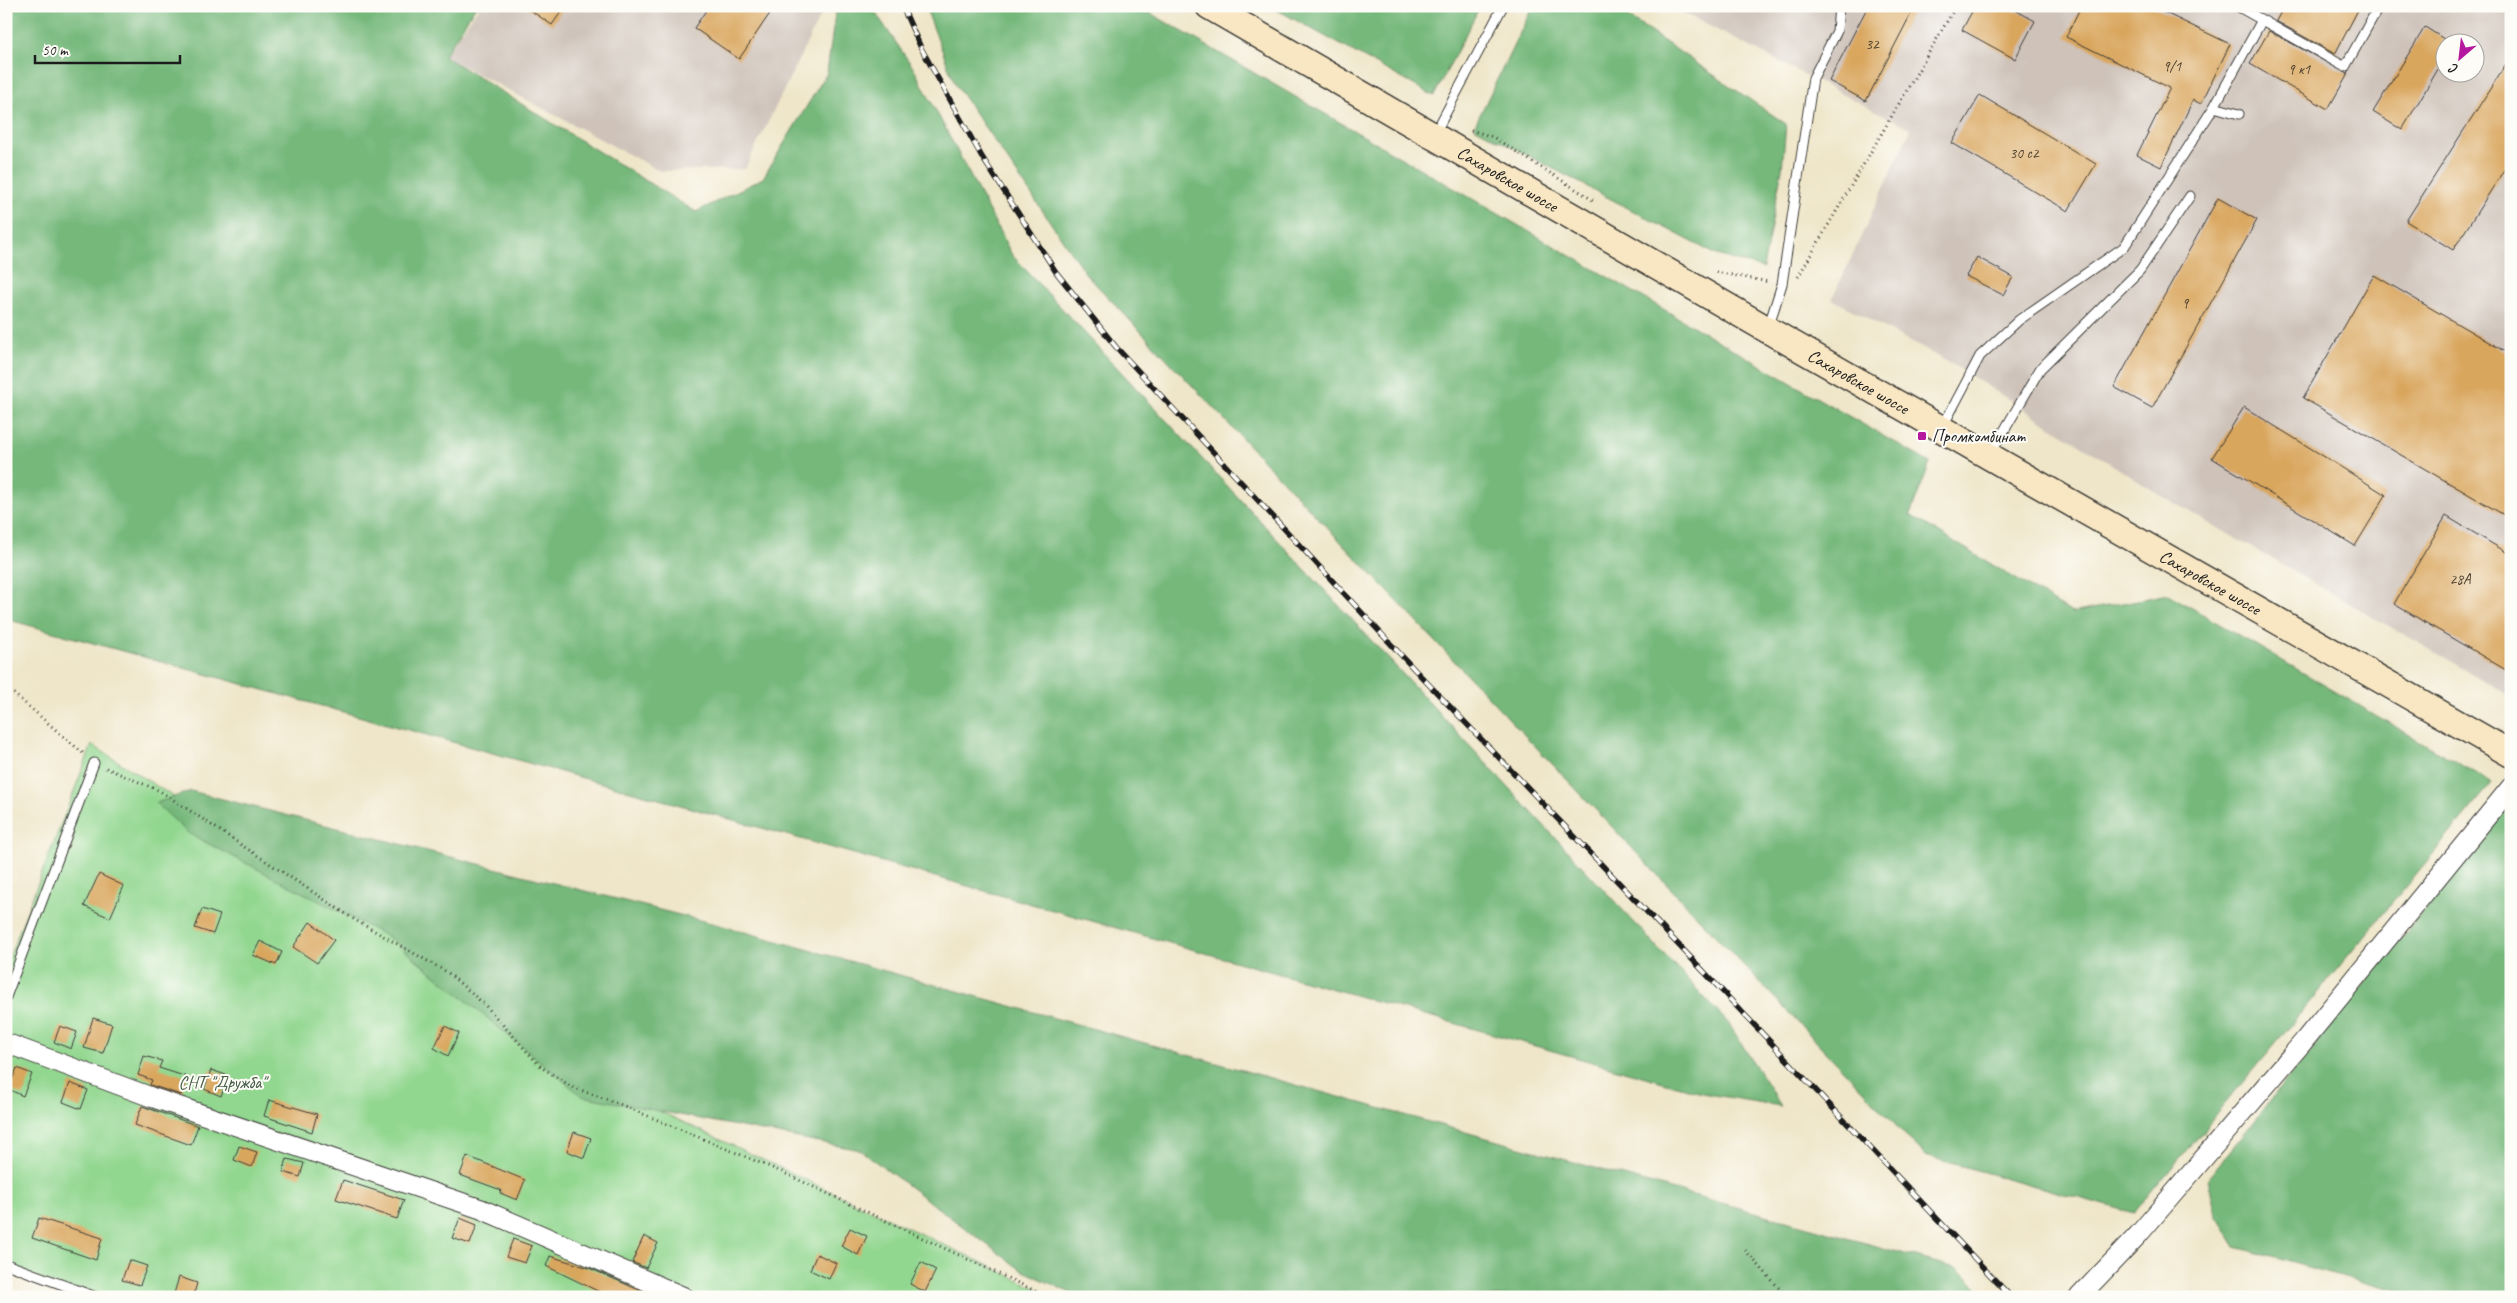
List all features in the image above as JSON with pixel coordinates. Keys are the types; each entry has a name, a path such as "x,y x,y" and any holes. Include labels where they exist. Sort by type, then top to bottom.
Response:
{"main road":[{"name":"Сахаровское шоссе","path":"1209,6 1438,129 1768,330 2511,754"}],"street":[{"path":"2079,1297 2138,1235 2303,1042 2511,787"},
{"path":"6,1043 151,1097 481,1209 684,1297"}],"lane":[{"path":"1438,129 1503,6"},
{"path":"1768,330 1782,284 1813,78 1837,32 1839,6"},
{"path":"2236,6 2345,67 2379,6"},
{"path":"1942,428 1980,356 2019,320 2124,247 2214,108 2262,20"},
{"path":"2214,108 2239,114"},
{"path":"1990,456 2040,369 2140,270 2190,196"},
{"path":"6,997 94,762"},
{"path":"6,1264 96,1297"}],"path":[{"path":"1797,278 1956,6"},
{"path":"1438,129 1493,137 1594,201"},
{"path":"1712,270 1721,274 1782,284"},
{"path":"6,687 94,762 160,791 354,920 447,972 484,1004 541,1067 572,1087 617,1102 782,1172 1048,1297"},
{"path":"1745,1250 1787,1297"}],"shaded area":[{"path":"480,6 822,6 824,8 745,169 660,171 444,56"},
{"path":"1670,6 2511,6 2511,696 2162,496 1957,367 1832,299 1911,129"}],"green space":[{"path":"6,6 476,6 444,56 696,212 763,178 827,73 836,6 871,6 914,69 1012,255 1729,1024 1781,1106 1702,1093 641,794 6,619"},
{"path":"925,6 1138,6 1930,463 1910,515 2072,613 2168,594 2492,783 2134,1213 1925,1156 1086,274 955,84"},
{"path":"1270,6 1480,6 1434,96"},
{"path":"1533,6 1612,6 1786,124 1782,169 1763,268 1717,255 1474,127"},
{"name":"СНТ \"Дружба\"","path":"92,745 472,986 591,1079 1055,1297 73,1297 6,1272 6,965"},
{"path":"191,791 723,926 1959,1269 1987,1297 1079,1297 1020,1269 860,1150 582,1096 390,938 188,833 156,803"},
{"path":"2511,802 2511,1297 2417,1297 2236,1247 2216,1215 2208,1178"}],"building":[{"path":"524,6 565,6 552,25"},
{"path":"709,6 775,6 739,59 694,28"},
{"path":"1868,6 1915,6 1866,101 1829,81"},
{"path":"1975,6 2008,6 2035,21 2015,59 1962,30"},
{"path":"2081,6 2151,6 2230,44 2201,104 2193,100 2161,167 2137,155 2170,88 2066,37"},
{"path":"2284,6 2360,6 2335,54 2276,21"},
{"path":"2425,27 2434,33 2434,76 2402,130 2373,112"},
{"path":"2269,31 2348,74 2328,109 2250,64"},
{"path":"2511,56 2511,159 2453,250 2406,221"},
{"path":"1980,95 2096,164 2068,211 1952,143"},
{"path":"2218,198 2257,220 2152,408 2114,387"},
{"path":"1977,257 2013,277 2003,295 1966,276"},
{"path":"2374,275 2511,355 2511,519 2303,398"},
{"path":"2244,407 2386,495 2355,546 2212,458"},
{"path":"2446,516 2511,555 2511,673 2394,604"},
{"path":"99,874 124,886 110,918 84,906"},
{"path":"202,909 220,915 213,934 195,928"},
{"path":"310,922 334,940 317,963 293,947"},
{"path":"260,941 282,952 276,965 253,955"},
{"path":"93,1018 112,1024 103,1053 84,1048"},
{"path":"60,1026 77,1032 71,1049 54,1042"},
{"path":"445,1026 459,1033 448,1056 434,1048"},
{"path":"144,1056 162,1061 159,1068 187,1077 181,1095 150,1085 152,1080 138,1075"},
{"path":"17,1068 32,1074 23,1096 8,1089"},
{"path":"211,1070 229,1076 221,1096 204,1089"},
{"path":"70,1083 88,1090 81,1109 63,1102"},
{"path":"269,1100 317,1114 312,1132 264,1116"},
{"path":"142,1106 198,1126 191,1145 135,1125"},
{"path":"574,1132 591,1138 584,1158 567,1151"},
{"path":"239,1146 257,1152 252,1167 234,1160"},
{"path":"467,1156 525,1180 517,1200 500,1193 501,1190 460,1175"},
{"path":"287,1159 304,1163 300,1177 283,1172"},
{"path":"343,1180 404,1200 397,1219 336,1199"},
{"path":"39,1218 102,1238 96,1260 32,1238"},
{"path":"460,1218 477,1225 470,1244 452,1238"},
{"path":"850,1228 867,1236 858,1255 841,1246"},
{"path":"644,1236 658,1243 646,1268 632,1262"},
{"path":"513,1239 532,1246 525,1263 506,1257"},
{"path":"817,1254 836,1263 829,1279 810,1270"},
{"path":"550,1256 589,1268 655,1297 610,1297 546,1266"},
{"path":"129,1260 147,1266 140,1285 122,1280"},
{"path":"921,1262 936,1270 925,1292 910,1284"},
{"path":"179,1277 197,1283 193,1297 173,1297"}],"railway":[{"path":"902,6 921,48 982,157 1056,272 1116,347 1414,669 1692,959 2011,1297"}],"place":[{"name":"Промкомбинат","path":"1922,436"}]}
